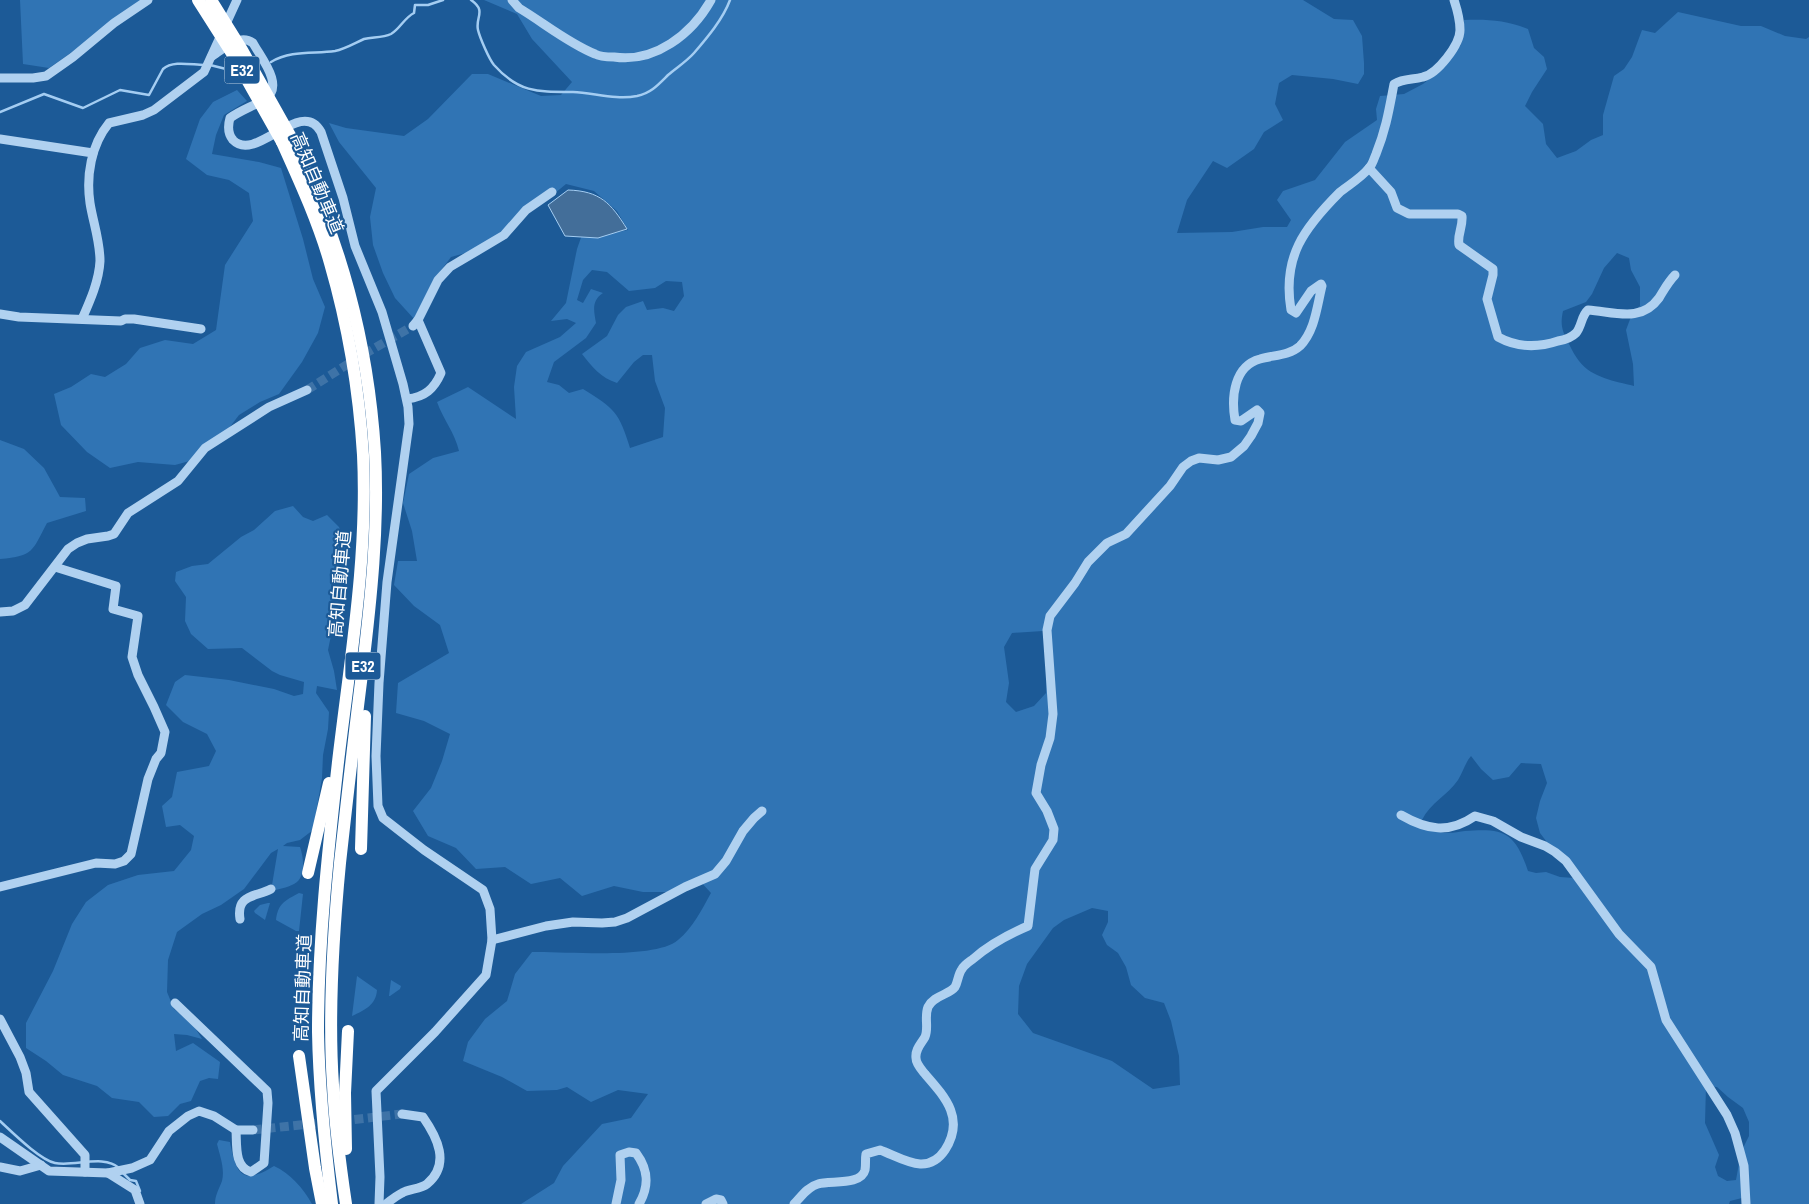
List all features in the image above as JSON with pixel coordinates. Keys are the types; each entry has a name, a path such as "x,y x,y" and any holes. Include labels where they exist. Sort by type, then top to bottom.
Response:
{"highway":[{"name":"高知自動車道","path":"198,0 287,141"},
{"name":"高知自動車道","path":"211,0 242,50 322,206 341,258 362,348 370,401 375,462 376,508 363,613 332,821 320,973 318,1030 320,1085 324,1146 332,1204"},
{"name":"高知自動車道","path":"346,1204 333,1084 331,1030 332,974 363,613"},
{"path":"361,849 363,613"},
{"path":"308,873 332,767 352,634 363,613"},
{"path":"348,1031 345,1093 346,1145 352,1204"},
{"path":"299,1056 322,1204"}],"street":[{"path":"0,78 46,76 73,57 114,23 148,0"},
{"path":"82,319 95,288 100,261 89,185 97,140 109,123 143,115 154,110 182,87 197,78 209,62 237,0"},
{"path":"512,0 519,8 582,48 597,55 621,58 640,56 660,50 673,43 704,13 711,0"},
{"path":"794,1204 807,1189 817,1184 852,1180 861,1177 864,1172 866,1154 880,1150 909,1163 923,1165 932,1162 943,1152 952,1136 954,1123 952,1113 942,1095 920,1069 916,1058 917,1048 925,1036 927,1010 931,1002 954,987 963,967 988,945 1028,926 1035,869 1053,840 1054,829 1048,811 1036,793 1041,765 1050,738 1053,714 1047,630 1050,616 1088,562 1107,543 1126,534 1170,486 1183,467 1199,458 1218,460 1231,457 1244,446 1258,422 1260,413 1257,410 1241,420 1235,420 1233,407 1238,377 1248,364 1259,359 1295,350 1302,344 1312,325 1321,284 1311,291 1296,313 1291,310 1291,261 1301,239 1316,218 1342,191 1369,168 1385,131 1394,84 1402,79 1424,77 1431,74 1441,65 1454,46 1460,30 1454,0"},
{"path":"209,62 239,39 250,41 253,43 274,80 274,88 267,98 230,118 229,132 235,142 241,145 252,145 295,124 305,121 317,125 343,198 355,246 382,312 407,399 409,424 387,582 378,683 376,756 378,806 382,818 424,850 483,890 490,909 492,940 486,975 435,1032 376,1091 380,1177 378,1204"},
{"path":"0,139 93,154"},
{"path":"1369,168 1391,192 1397,208 1408,214 1458,214 1462,216 1458,237 1459,245 1493,269 1487,299 1498,337 1508,343 1533,348 1568,338 1575,334 1580,327 1583,314 1588,310 1635,315 1644,312 1658,300 1675,275"},
{"path":"407,399 419,397 428,392 437,382 441,373 415,323 438,280 450,267 504,235 526,210 552,192"},
{"path":"0,314 19,317 121,321 125,319 201,329"},
{"path":"0,612 13,611 25,605 68,550 77,543 87,539 114,534 128,513 136,506 178,481 198,455 224,435 269,407 307,390"},
{"path":"0,887 96,863 115,864 124,861 131,854 148,779 161,752 164,732 138,676 132,658 138,616 114,609 116,586 55,567"},
{"path":"492,940 546,926 573,922 615,922 627,918 715,874 726,861 742,831 762,811"},
{"path":"1401,816 1415,823 1443,829 1475,816 1493,821 1521,837 1545,846 1566,861 1619,934 1651,967 1666,1020 1727,1115 1735,1133 1744,1166 1746,1204"},
{"path":"240,919 240,906 245,899 271,889"},
{"path":"175,1003 267,1091 264,1164 251,1172 244,1170 239,1163 236,1130"},
{"path":"0,1019 26,1073 29,1092 86,1155 85,1165"},
{"path":"112,1172 150,1160 170,1131 191,1113 199,1111 214,1116 236,1130 253,1130"},
{"path":"386,1204 402,1192 427,1184 437,1170 440,1154 434,1132 423,1117 402,1114"},
{"path":"0,1138 49,1171 85,1165 112,1172 135,1190 140,1204"},
{"path":"616,1204 621,1180 620,1155 629,1152 636,1153 646,1171 646,1185 639,1204"},
{"path":"0,1167 20,1171 41,1164"},
{"path":"706,1204 716,1199 721,1200 723,1204"}],"shaded area":[{"path":"20,0 150,0 49,68 23,64"},
{"path":"484,0 1303,0 1334,19 1353,20 1362,36 1364,74 1358,84 1333,79 1292,75 1279,83 1275,104 1283,120 1264,132 1254,149 1227,168 1213,161 1187,200 1177,233 1232,232 1263,227 1287,227 1291,220 1277,200 1283,191 1315,180 1345,142 1377,120 1376,109 1380,96 1404,94 1423,84 1437,73 1461,45 1464,20 1496,21 1528,29 1534,48 1544,57 1547,69 1525,106 1543,124 1546,144 1557,158 1576,151 1591,140 1603,135 1603,115 1614,76 1624,69 1632,57 1642,30 1655,33 1678,12 1741,26 1761,26 1785,36 1806,39 1809,37 1809,1204 1747,1204 1746,1197 1730,1201 1729,1204 521,1204 554,1183 563,1166 602,1124 631,1118 648,1094 618,1090 591,1102 567,1087 557,1090 527,1091 502,1077 463,1061 468,1042 485,1019 507,1001 515,974 532,952 608,953 650,950 666,946 678,940 688,930 711,893 699,880 672,892 643,892 614,886 582,896 560,878 531,884 505,867 476,869 456,848 428,836 413,811 431,788 450,734 424,721 396,713 398,683 449,653 440,625 414,606 394,585 398,561 417,561 412,531 403,503 409,474 433,458 459,451 455,438 437,402 468,387 516,419 514,387 517,366 526,352 560,337 576,323 567,319 551,321 566,303 577,249 584,229 599,236 628,230 617,211 594,191 566,184 543,203 525,212 480,249 451,257 433,281 415,320 395,298 373,245 370,217 376,188 339,142 329,123 346,128 404,136 428,119 472,74 488,74 541,96 561,95 572,82 532,39 517,14","holes":["1617,253 1629,258 1631,270 1640,287 1640,306 1632,314 1626,330 1633,364 1634,386 1604,378 1584,367 1574,353 1562,328 1563,311 1586,302 1592,294 1604,268","592,270 607,272 629,291 655,288 666,281 682,282 684,296 674,311 663,308 647,310 643,301 626,307 618,315 607,336 582,354 593,368 617,383 634,362 643,355 652,355 655,381 665,408 663,437 630,448 623,426 609,407 583,389 569,393 559,385 547,382 554,362 586,338 596,323 595,303 603,293 591,289 583,303 577,300 583,280","1043,631 1047,670 1046,693 1034,706 1016,712 1006,702 1009,683 1004,647 1012,633","1471,756 1493,780 1509,777 1521,763 1541,764 1547,783 1536,818 1540,833 1574,878 1560,877 1546,872 1536,873 1528,871 1513,840 1499,832 1478,830 1444,833 1433,829 1422,820 1425,814 1458,780","1092,908 1108,911 1108,922 1102,935 1107,945 1118,953 1126,967 1131,985 1145,998 1164,1003 1171,1021 1179,1056 1180,1085 1153,1089 1112,1061 1033,1033 1018,1014 1019,986 1027,964 1053,928 1064,920","1706,1086 1717,1087 1743,1108 1749,1122 1749,1136 1741,1152 1736,1180 1727,1181 1718,1176 1715,1167 1719,1155 1705,1123"]},
{"path":"237,90 247,101 224,115 216,135 212,154 259,162 281,168 313,279 325,307 318,333 302,362 279,394 260,402 239,415 226,432 197,459 175,465 138,462 110,468 87,452 61,425 54,394 71,387 91,374 105,377 126,364 140,348 165,340 193,344 216,330 225,265 253,221 249,193 229,180 207,175 186,159 200,119 213,102"},
{"path":"568,190 588,193 604,200 616,212 627,229 598,238 565,236 548,205"},
{"path":"0,440 24,449 44,468 60,497 85,498 86,511 47,523 35,546 26,554 0,559"},
{"path":"293,506 303,517 313,521 327,515 339,527 349,552 340,575 341,587 328,650 337,690 317,686 316,693 329,712 322,778 313,830 300,840 283,846 300,847 303,867 301,877 294,884 271,891 278,849 271,853 244,889 221,905 202,914 177,932 168,960 167,992 174,1009 192,1023 202,1039 174,1034 176,1051 193,1043 220,1062 218,1079 209,1078 200,1081 191,1101 180,1104 168,1116 154,1117 139,1102 112,1098 97,1086 63,1075 26,1048 26,1023 53,971 72,924 86,902 108,885 138,875 174,871 191,850 194,836 180,825 166,827 162,806 172,797 177,772 209,766 216,751 207,734 183,722 166,705 175,682 185,675 229,680 274,689 294,696 303,694 304,682 272,671 242,648 208,649 191,634 185,621 186,597 175,581 176,572 192,566 208,564 241,537 254,530 275,511"},
{"path":"299,893 303,894 299,931 296,931 276,920 281,906"},
{"path":"270,903 265,920 254,911 260,905"},
{"path":"357,976 377,990 372,1003 352,1016"},
{"path":"391,980 401,986 400,989 389,996"},
{"path":"219,1140 230,1142 235,1162 242,1174 254,1175 274,1166 296,1182 312,1204 215,1204 216,1195 223,1176 222,1162 217,1144"}],"waterway":[{"path":"271,62 295,54 335,51 364,39 388,35 394,32 414,13 415,5 428,5 443,0"},
{"path":"471,0 476,4 479,11 477,25 487,53 494,65 512,81 521,86 539,91 573,92 613,97 637,96 650,91 688,59 699,47 714,28 730,0"},
{"path":"0,112 44,94 83,108 120,90 149,95 163,69 167,66 177,64 204,65"},
{"path":"210,65 238,72"},
{"path":"0,1121 26,1145 49,1161 63,1164 97,1161 113,1164 119,1168"},
{"path":"122,1172 130,1180 136,1181 140,1191"}],"tunnel":[{"path":"307,390 413,326"},
{"path":"341,1121 402,1114"},
{"path":"253,1130 328,1122"}]}
